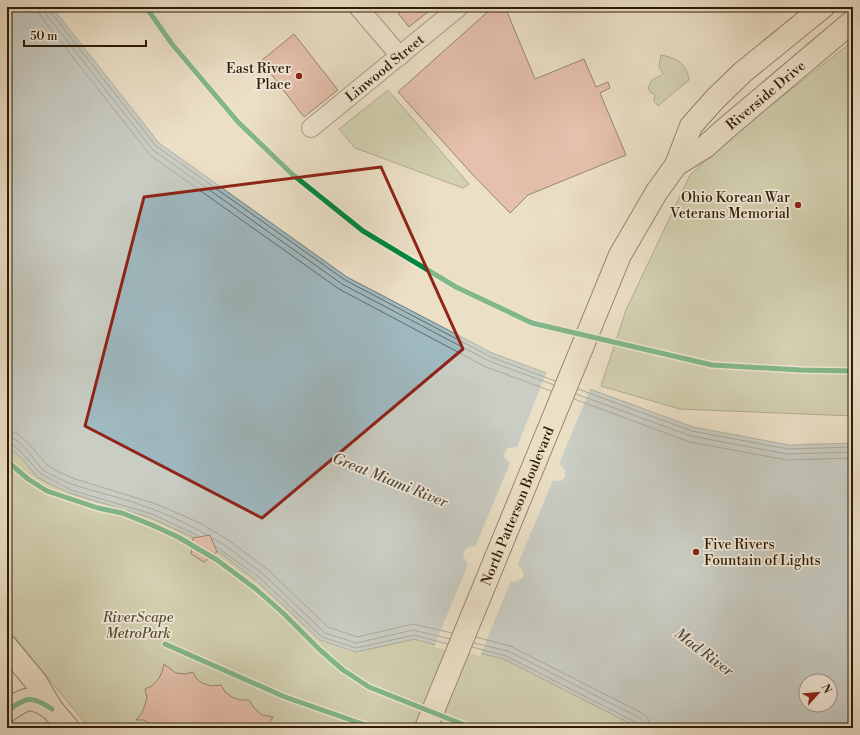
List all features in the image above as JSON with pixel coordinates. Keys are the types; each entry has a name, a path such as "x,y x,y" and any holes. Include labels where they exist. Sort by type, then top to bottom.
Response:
{"main road":[{"name":"Riverside Drive","path":"609,283 620,255 634,229 656,192 676,165 691,126 715,99 743,72 823,7"},
{"name":"Riverside Drive","path":"676,165 706,147 725,129 853,21"},
{"name":"North Patterson Boulevard","path":"426,728 609,283"},
{"path":"7,647 36,682 52,709 68,728"},
{"path":"7,711 22,701 31,699 39,700 52,709"}],"street":[{"path":"358,7 400,56"},
{"name":"Linwood Street","path":"311,128 459,7"}],"highlighted area":[{"path":"381,167 463,349 262,518 85,426 144,197"}],"green space":[{"path":"853,41 853,416 680,409 601,386 626,310 690,175 728,139"},
{"path":"661,55 680,62 686,69 689,80 658,106 654,101 655,95 650,92 648,87 652,80 663,74 659,66"},
{"path":"388,90 469,184 463,188 355,148 339,129"},
{"name":"RiverScape MetroPark","path":"7,445 19,455 37,477 52,485 70,493 151,518 193,537 220,553 356,652 414,639 447,648 467,650 504,659 639,728 398,728 392,726 391,728 89,728 7,628"}],"water":[{"path":"7,7 52,7 159,143 347,277 492,353 693,427 789,445 853,443 853,728 639,728 504,659 467,650 447,648 414,639 356,652 320,640 257,581 220,553 193,537 151,518 70,493 52,485 37,477 23,460 7,445"}],"pier":[{"path":"547,371 591,387 559,464 565,471 565,476 562,480 553,480 518,564 524,573 523,577 515,582 511,581 480,656 467,652 434,647 468,564 463,556 464,552 471,546 475,547 510,463 504,457 505,452 508,448 517,447"}],"building":[{"path":"406,7 434,7 409,27 398,13"},
{"path":"493,7 505,7 535,79 584,59 596,87 608,82 610,88 600,93 626,155 528,195 510,213 473,175 398,92"},
{"name":"East River Place","path":"294,34 338,90 304,117 261,61"},
{"path":"210,535 217,552 204,562 191,554 193,538"},
{"path":"164,664 176,673 186,674 193,672 196,678 202,683 211,686 221,685 225,692 232,697 240,700 249,700 254,708 262,715 273,717 266,728 156,728 144,720 136,720 142,713 145,705 147,698 145,689 152,686 159,678"}],"cycle path":[{"path":"146,7 172,44 238,122 292,174 363,231 456,287 532,323 712,365 800,370 853,371"},
{"path":"7,461 28,479 47,491 98,508 122,513 178,537 217,560 256,589 343,670 369,687 472,728"},
{"path":"165,644 285,697 374,728"},
{"path":"7,711 20,703 29,700 39,701 52,709"}],"place":[{"name":"East River Place","path":"299,76"},
{"name":"Ohio Korean War Veterans Memorial","path":"798,205"},
{"name":"Five Rivers Fountain of Lights","path":"696,552"}],"water label":[{"name":"Great Miami River","path":"390,480"},
{"name":"Mad River","path":"704,652"}]}
